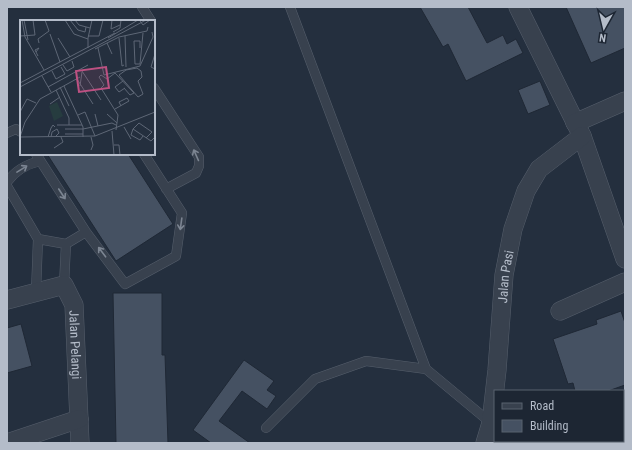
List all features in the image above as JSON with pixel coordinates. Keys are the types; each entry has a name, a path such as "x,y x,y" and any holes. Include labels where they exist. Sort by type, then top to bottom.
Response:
{"street":[{"path":"518,7 579,129 625,258"},
{"name":"Jalan Pasi","path":"495,390 504,275 513,228 526,191 539,169 579,129 625,101"},
{"path":"560,311 625,282"},
{"path":"7,300 64,285"},
{"name":"Jalan Pelangi","path":"64,285 74,305 80,443"},
{"name":"Jalan Pasi","path":"485,443 491,423 494,396"},
{"path":"7,443 79,419"}],"lane":[{"path":"142,7 150,20"},
{"path":"290,7 426,369 491,423"},
{"path":"155,90 199,156 199,166 196,173 166,189"},
{"path":"7,133 16,129 20,131"},
{"path":"7,182 12,175 38,158 86,232 125,284 176,256 182,213 145,155"},
{"path":"7,186 38,239 36,292"},
{"path":"38,239 66,244 86,232"},
{"path":"64,285 66,244"},
{"path":"266,428 314,379 366,361 426,369"}],"building":[{"path":"420,7 468,7 487,43 503,35 507,44 516,39 523,53 466,81 448,44 443,47"},
{"path":"566,7 625,7 625,48 591,63"},
{"path":"540,81 550,105 528,114 518,90"},
{"path":"48,155 129,155 173,224 116,261"},
{"path":"113,293 162,293 162,355 165,355 168,443 116,443"},
{"path":"621,311 625,323 625,385 611,390 575,390 573,383 568,384 553,339 597,324 596,320"},
{"path":"21,324 32,366 7,373 7,328"},
{"path":"244,360 274,381 267,390 276,396 267,409 242,391 219,421 250,443 211,443 193,430"}]}
